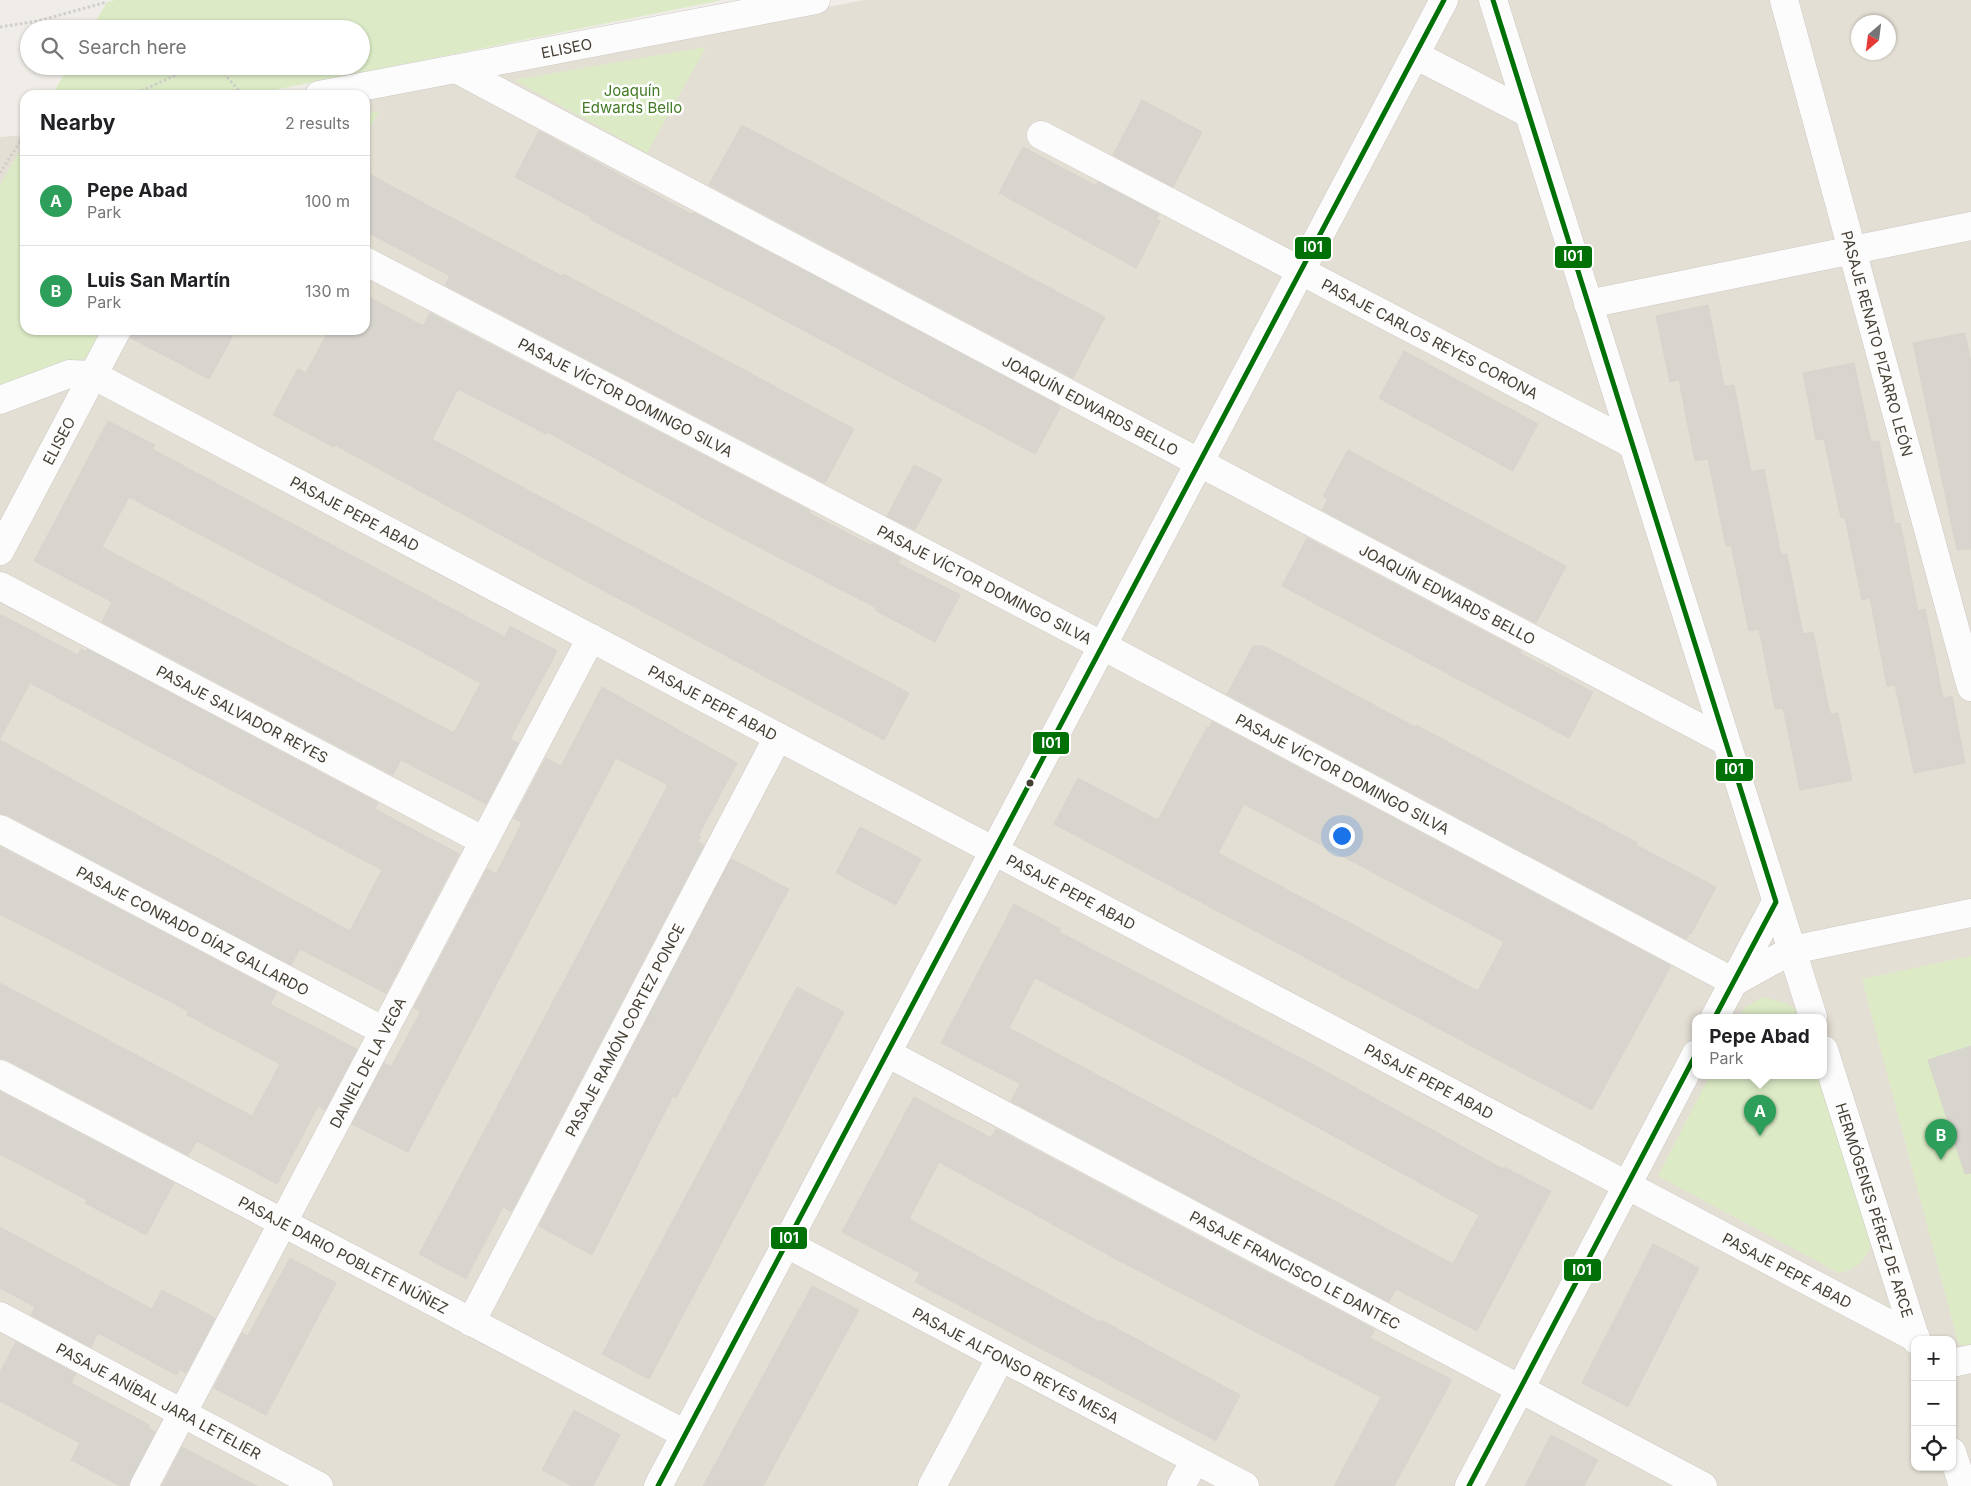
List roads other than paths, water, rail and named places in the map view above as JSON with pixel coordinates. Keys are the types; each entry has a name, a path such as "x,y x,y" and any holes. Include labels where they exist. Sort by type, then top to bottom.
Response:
{"street":[{"name":"ELISEO","path":"345,90 816,0"},
{"path":"658,1486 1444,0"},
{"path":"1493,0 1812,1014"},
{"name":"PASAJE RENATO PIZARRO LEÓN","path":"1784,0 1971,687"},
{"path":"1415,55 1528,112"},
{"name":"JOAQUÍN EDWARDS BELLO","path":"456,69 1725,741"},
{"name":"PASAJE CARLOS REYES CORONA","path":"1041,135 1632,444"},
{"path":"1588,304 1971,226"},
{"name":"PASAJE VÍCTOR DOMINGO SILVA","path":"370,263 1103,646 1734,982"},
{"name":"ELISEO","path":"0,551 114,335"},
{"path":"0,400 69,374 93,375"},
{"name":"PASAJE PEPE ABAD","path":"93,375 1911,1336"},
{"name":"PASAJE SALVADOR REYES","path":"0,586 484,841"},
{"name":"DANIEL DE LA VEGA","path":"144,1486 591,638"},
{"name":"PASAJE RAMÓN CORTEZ PONCE","path":"472,1322 778,737"},
{"name":"PASAJE CONRADO DÍAZ GALLARDO","path":"0,830 384,1031"},
{"path":"1718,1014 1776,902"},
{"path":"1734,982 1792,950 1971,914"},
{"name":"PASAJE FRANCISCO LE DANTEC","path":"887,1053 1703,1486"},
{"name":"HERMÓGENES PÉREZ DE ARCE","path":"1827,1059 1915,1336"},
{"path":"1469,1486 1692,1062"},
{"name":"PASAJE DARIO POBLETE NÚÑEZ","path":"0,1074 685,1434"},
{"name":"PASAJE ALFONSO REYES MESA","path":"787,1244 1245,1486"},
{"name":"PASAJE ANÍBAL JARA LETELIER","path":"0,1316 319,1486"},
{"path":"932,1486 1001,1357"},
{"path":"1956,1362 1971,1360"},
{"path":"1181,1486 1195,1460"},
{"path":"1956,1464 1963,1486"}],"place":[{"name":"Pepe Abad","path":"1760,1136"},
{"name":"Luis San Martín","path":"1941,1160"}],"park label":[{"name":"Joaquín Edwards Bello","path":"632,98"}]}
